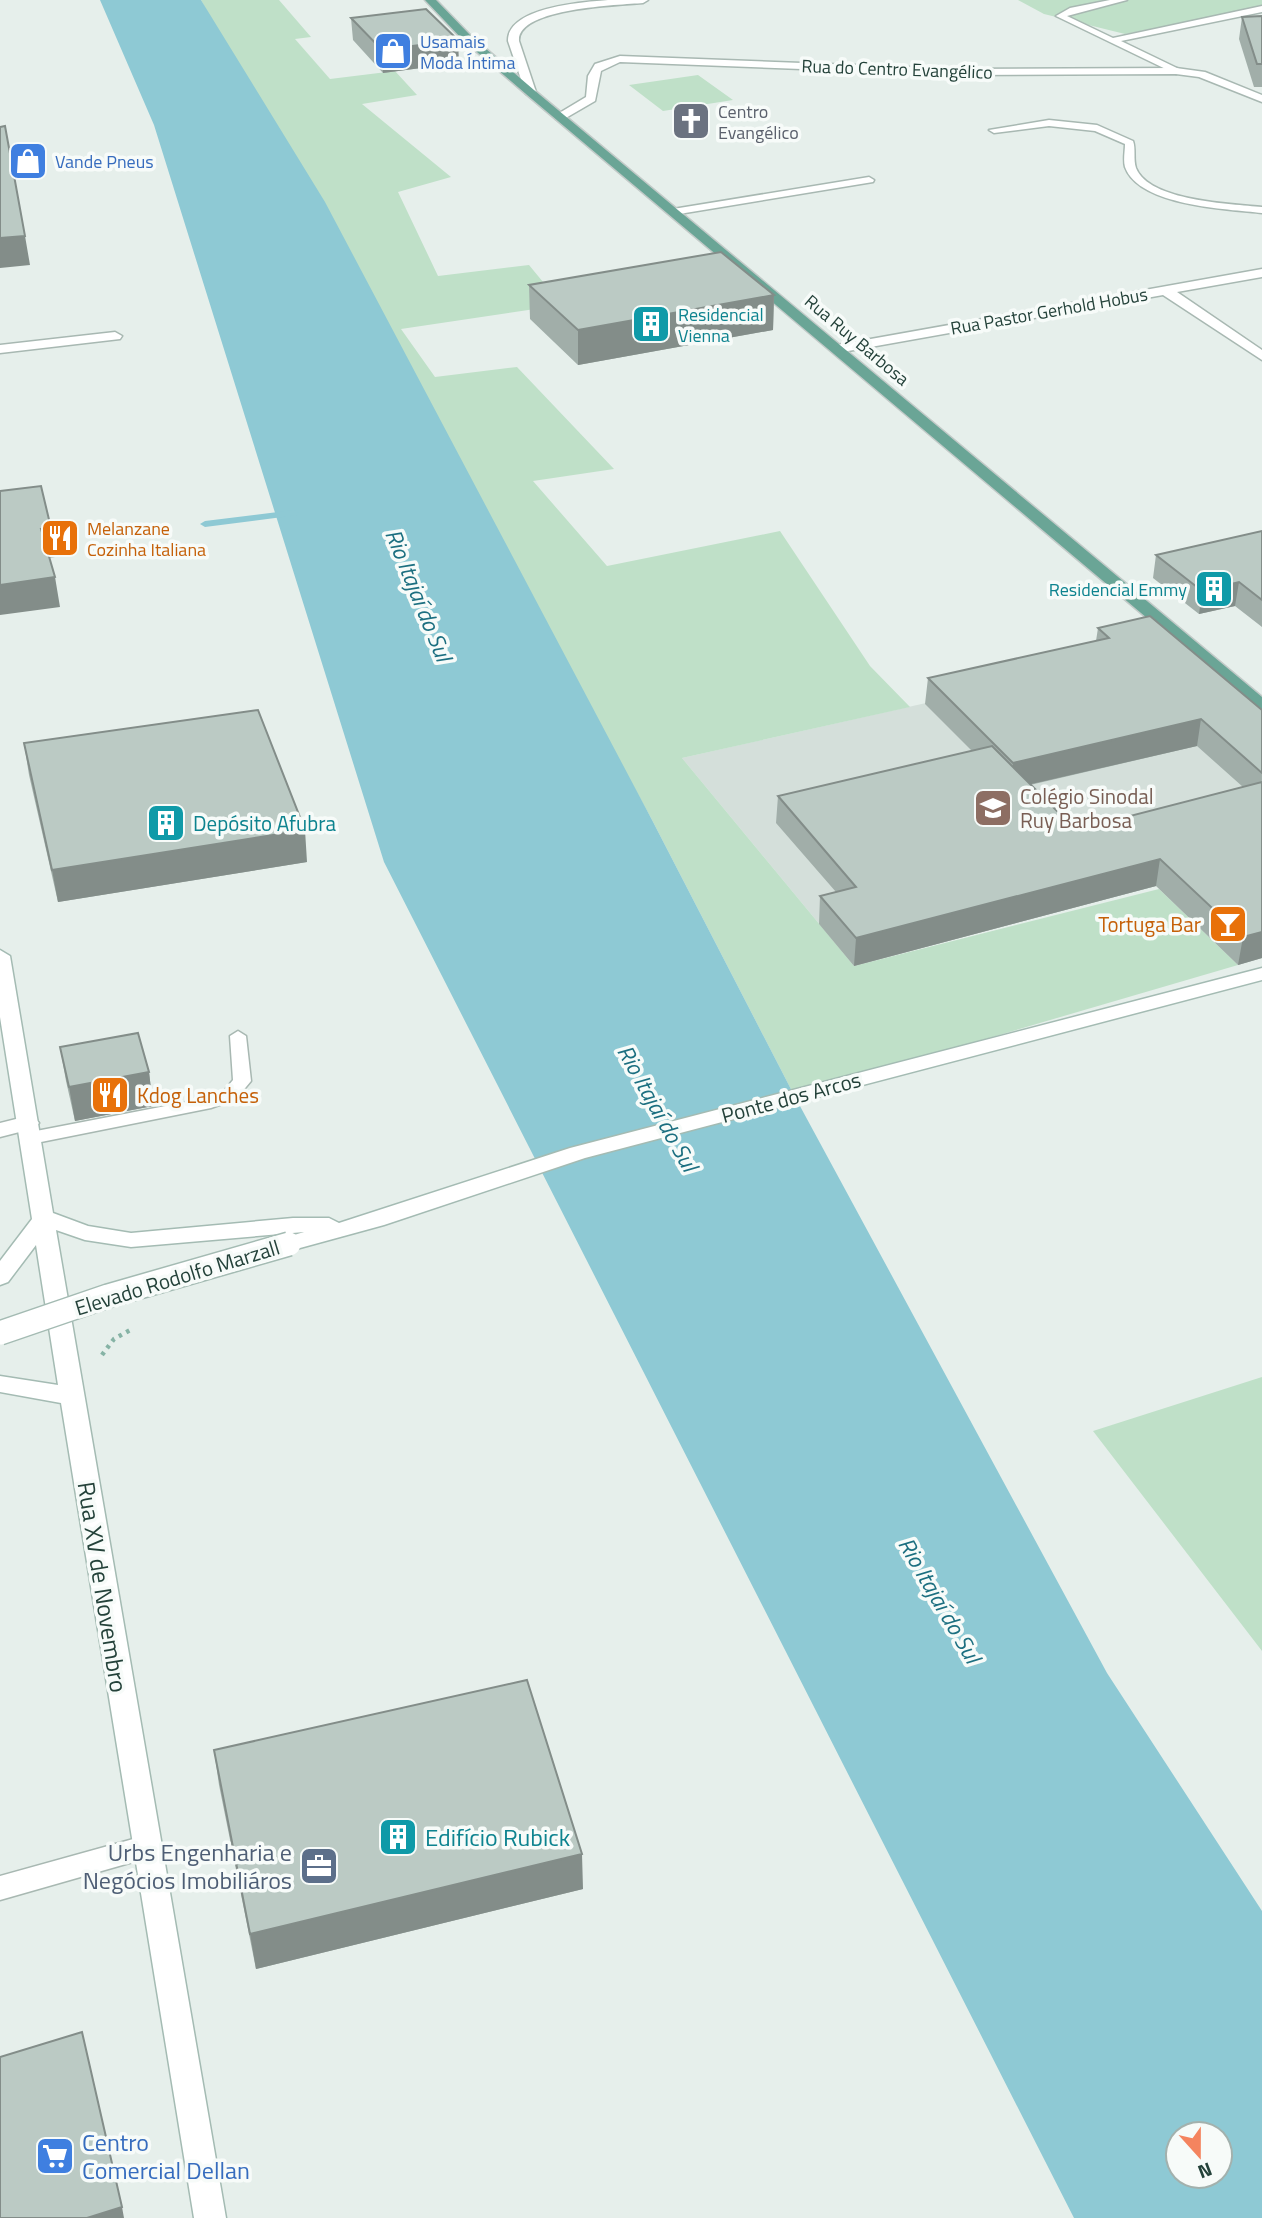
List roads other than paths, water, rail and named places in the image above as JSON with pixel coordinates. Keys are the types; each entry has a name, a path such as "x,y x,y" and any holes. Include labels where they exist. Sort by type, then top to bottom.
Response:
{"main road":[{"name":"Rua Ruy Barbosa","path":"430,0 467,38 559,117 1262,706"}],"street":[{"path":"530,92 513,39 515,28 522,21 541,13 643,0"},
{"name":"Rua do Centro Evangélico","path":"559,117 590,99 594,71 598,66 620,59 960,72 1176,71 1201,74 1262,99"},
{"name":"Rua Pastor Gerhold Hobus","path":"837,349 1262,274"},
{"path":"1165,290 1262,356"},
{"path":"0,349 115,336"},
{"name":"Rua XV de Novembro","path":"0,956 45,1218 144,1848 210,2218"},
{"name":"Ponte dos Arcos","path":"365,1223 578,1153 1262,974"},
{"path":"0,1130 30,1131"},
{"path":"0,1277 45,1218 85,1233 131,1240 293,1225 365,1223"},
{"name":"Elevado Rodolfo Marzall","path":"0,1333 108,1296 365,1223"},
{"path":"0,1384 72,1396"},
{"path":"0,1888 144,1848"}],"lane":[{"path":"1123,0 1073,10 1060,16 1176,71"},
{"path":"1110,41 1262,9"},
{"path":"994,130 1049,124 1097,128 1130,144 1130,168 1146,187 1195,202 1262,210"},
{"path":"673,212 869,180"},
{"path":"30,1131 211,1103 230,1095 242,1081 238,1036"}],"water":[{"name":"Rio Itajaí do Sul","path":"100,0 201,0 325,202 651,818 794,1095 1107,1673 1262,1911 1262,2218 1074,2218 384,862 154,125"}],"waterway":[{"path":"205,524 294,513"}],"place":[{"name":"Usamais Moda Íntima","path":"393,51"},
{"name":"Centro Evangélico","path":"691,121"},
{"name":"Vande Pneus","path":"28,161"},
{"name":"Residencial Vienna","path":"651,324"},
{"name":"Melanzane Cozinha Italiana","path":"60,538"},
{"name":"Residencial Emmy","path":"1214,589"},
{"name":"Colégio Sinodal Ruy Barbosa","path":"993,808"},
{"name":"Depósito Afubra","path":"166,823"},
{"name":"Tortuga Bar","path":"1228,924"},
{"name":"Kdog Lanches","path":"110,1095"},
{"name":"Edifício Rubick","path":"398,1837"},
{"name":"Urbs Engenharia e Negócios Imobiliáros","path":"319,1866"},
{"name":"Centro Comercial Dellan","path":"55,2156"}]}
